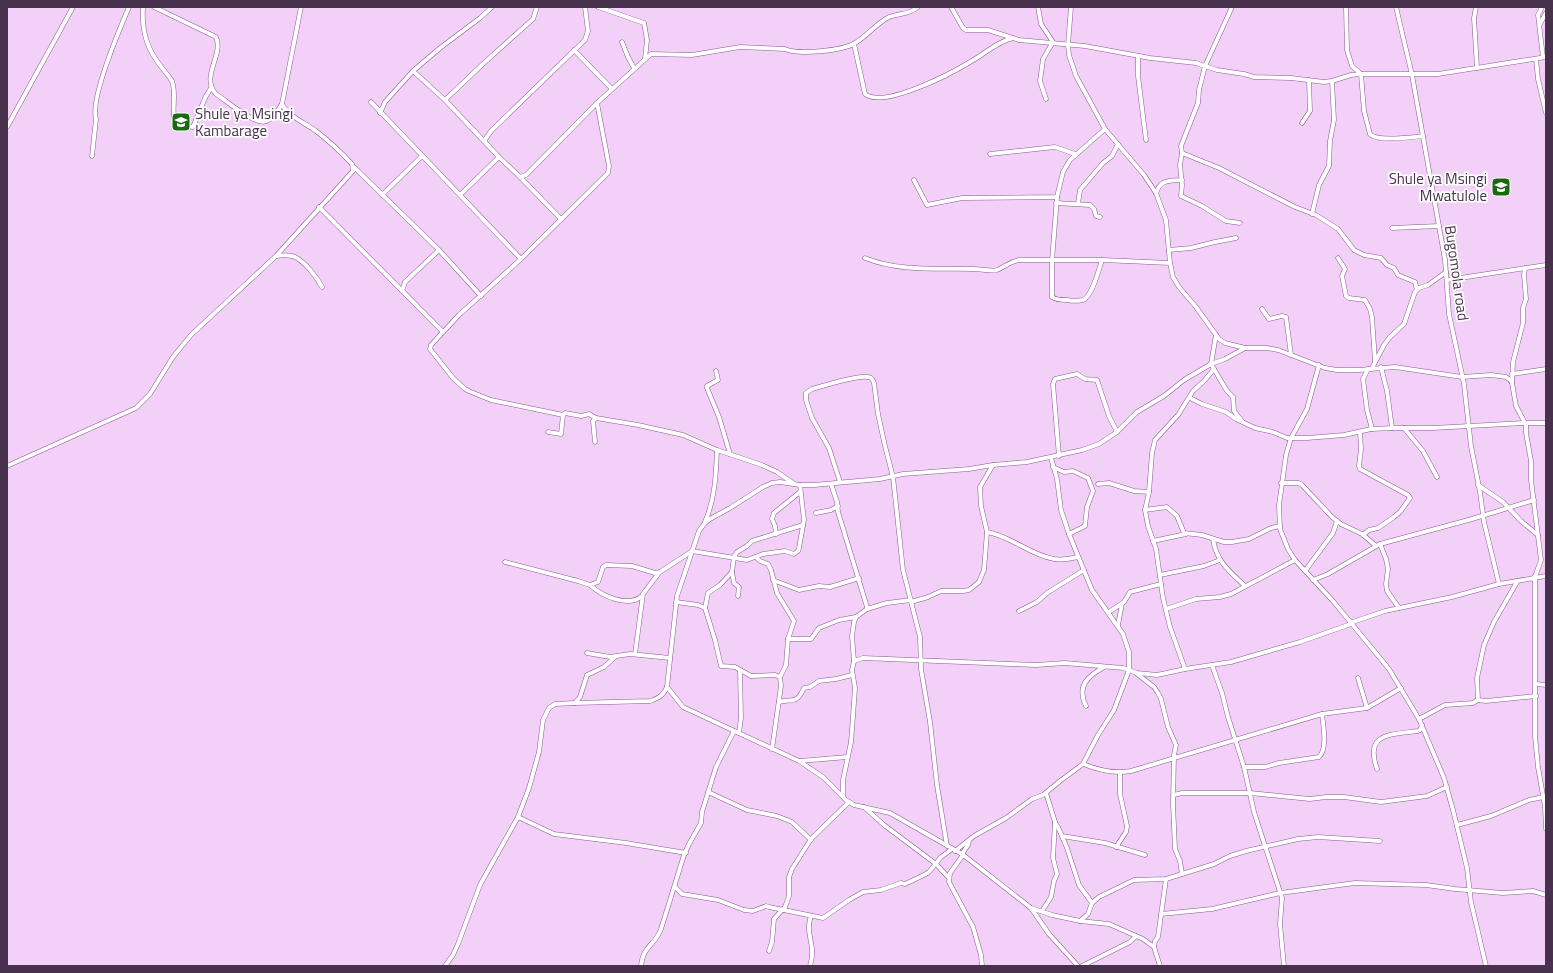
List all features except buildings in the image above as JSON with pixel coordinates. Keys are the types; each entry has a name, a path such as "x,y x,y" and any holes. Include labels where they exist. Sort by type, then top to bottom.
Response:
{"street":[{"path":"7,128 73,7"},
{"path":"92,156 97,96 108,57 129,7"},
{"path":"143,7 143,27 152,55 170,78 174,86 175,121 182,125 193,127 211,88"},
{"path":"154,7 216,37 216,55 210,78 211,88 216,94 257,121 262,122 272,117 282,104 301,7"},
{"path":"380,112 385,102 413,71 492,7"},
{"path":"445,100 533,18 537,7"},
{"path":"484,141 491,131 585,40 588,31 585,7"},
{"path":"598,7 644,23 647,40 645,59"},
{"path":"520,177 526,175 634,68 653,54 692,55 740,47 785,49 790,52 835,49 854,44 889,17 911,12 918,7"},
{"path":"951,7 964,29 988,30 1013,38 1097,48 1138,56 1196,63 1254,77 1332,81 1361,74 1438,74 1545,57 1539,14 1542,7"},
{"path":"1038,7 1041,24 1053,42"},
{"path":"1071,7 1068,45 1071,64 1076,76 1105,129 1144,175 1156,193 1166,220 1172,274 1179,287 1196,307 1216,335 1225,343 1245,348 1267,348 1291,355 1325,368 1337,370 1381,367 1406,368 1462,377 1491,375 1506,377 1509,378 1512,384"},
{"path":"1232,7 1205,66 1199,90 1198,103 1181,146 1182,153 1180,165 1182,180 1180,195 1202,206 1226,222 1240,224"},
{"path":"1346,7 1346,46 1352,66 1361,74 1364,111 1371,136 1389,138 1424,136"},
{"name":"Bugomola road","path":"1396,7 1412,75 1424,136 1446,272 1449,314 1462,377 1468,426 1483,515 1499,584"},
{"path":"1476,7 1474,18 1477,68"},
{"path":"1540,24 1546,13"},
{"path":"854,44 865,94 870,97 880,98 911,91 940,78 971,62 1001,41 1013,38"},
{"path":"622,42 634,68"},
{"path":"1046,99 1040,81 1040,74 1043,59 1053,42"},
{"path":"574,50 612,89"},
{"path":"1138,56 1138,76 1146,140"},
{"path":"1536,59 1537,75 1546,113"},
{"path":"413,71 445,100 561,219"},
{"path":"1302,122 1310,111 1309,80"},
{"path":"1312,214 1320,185 1329,166 1330,141 1334,120 1332,81"},
{"path":"371,102 521,259"},
{"path":"590,585 598,582 603,567 606,565 632,566 655,574 692,551 747,560 763,554 785,551 791,554 796,553 799,548 804,512 798,484 769,468 717,450 683,435 596,418 589,414 581,416 566,413 563,415 491,400 465,389 453,378 430,350 431,344 443,332 521,259 609,172 597,103"},
{"path":"282,104 288,112 315,130 339,150 354,167 439,250 481,296"},
{"path":"1102,260 1087,298 1072,301 1054,299 1052,297 1052,261 1056,203 1063,172 1075,154 1105,129"},
{"path":"1078,204 1080,190 1112,156 1118,144"},
{"path":"990,154 1055,147 1075,154"},
{"path":"1182,153 1219,168 1295,207 1312,214 1338,229 1354,250 1364,255 1381,258 1387,265 1394,268 1398,275 1416,282 1417,290"},
{"path":"382,195 422,156"},
{"path":"460,195 499,157"},
{"path":"7,466 136,408 150,394 174,357 191,335 276,256 353,171 354,167"},
{"path":"914,180 927,204 962,198 1057,197"},
{"path":"1156,193 1158,186 1161,183 1182,180"},
{"path":"1056,203 1091,206 1094,209 1096,216 1100,218"},
{"path":"320,208 443,332"},
{"path":"1392,228 1439,226"},
{"path":"1169,250 1191,248 1236,238"},
{"path":"402,291 405,282 439,250"},
{"path":"276,256 289,255 295,257 316,276 322,287"},
{"path":"865,258 893,267 980,269 994,271 1014,261 1102,260 1170,263"},
{"path":"1338,258 1345,269 1342,276 1346,296 1349,298 1365,300 1370,309 1372,317 1375,361"},
{"path":"1447,280 1546,264"},
{"path":"1525,268 1524,275 1526,298 1523,308 1524,319 1513,362 1512,384 1516,406 1525,423 1531,461 1531,480 1541,560 1534,579 1536,684 1535,736 1546,815 1546,829"},
{"path":"1372,429 1367,410 1363,379 1386,342 1404,324 1414,294 1417,290 1428,285 1446,272"},
{"path":"1262,309 1269,319 1282,316 1286,317 1291,355"},
{"path":"1216,335 1212,364 1227,391 1233,398 1232,406 1234,411 1243,422"},
{"path":"704,524 752,493 772,483 780,482 814,485 831,484 893,477 903,474 969,469 1051,458 1093,446 1117,432 1144,406 1164,396 1184,380 1245,348"},
{"path":"1319,365 1307,409 1291,438 1281,483 1279,504 1280,526 1288,549 1389,669 1422,725 1447,787 1468,868 1475,920 1486,966"},
{"path":"1381,367 1387,392 1392,428"},
{"path":"1186,669 1170,627 1161,584 1156,549 1146,520 1145,510 1149,492 1152,453 1155,440 1178,414 1190,398 1193,391 1214,369"},
{"path":"1512,374 1546,369"},
{"path":"716,371 718,380 707,388 719,417 730,454"},
{"path":"1059,456 1053,384 1053,381 1056,378 1077,374 1085,379 1097,380 1109,416 1117,432"},
{"path":"840,482 829,448 812,418 806,400 806,393 812,389 861,376 868,376 874,382 878,414 893,477 902,565 920,637 921,660 937,785 952,849"},
{"path":"1190,398 1202,404 1226,412 1258,429 1291,438 1307,438 1360,432 1372,429 1546,423"},
{"path":"548,432 561,434 563,415"},
{"path":"595,442 593,421 596,418"},
{"path":"1404,428 1423,451 1437,477"},
{"path":"1360,432 1360,469 1408,495 1410,498 1400,512 1394,517 1377,529 1370,529 1363,535"},
{"path":"445,966 458,944 480,885 518,817 529,788 539,752 543,720 551,705 650,701 661,696 666,687 676,602 681,581 699,531 710,511 714,493 717,450"},
{"path":"675,887 682,894 718,900 744,910 752,911 766,906 819,918 826,917 858,894 867,891 881,890 901,883 907,883 929,872 941,857 952,849 1006,818 1032,799 1046,793 1083,764 1098,735 1114,710 1129,670 1128,646 1118,625 1092,590 1078,557 1061,510 1057,479 1051,458"},
{"path":"788,638 811,639 818,628 839,620 856,617 867,609 887,603 911,601 928,597 941,591 969,590 980,582 984,570 987,532 981,506 980,487 993,465"},
{"path":"1053,467 1064,472 1073,471 1088,478 1093,492 1087,507 1086,524 1069,534"},
{"path":"1281,483 1299,483 1337,521 1363,535 1377,545 1386,559 1388,569 1386,584 1387,591 1400,608"},
{"path":"831,484 867,609"},
{"path":"1098,484 1109,484 1134,491 1149,492"},
{"path":"1478,485 1508,507 1521,521 1538,535"},
{"path":"776,534 772,519 774,513 800,492"},
{"path":"1313,580 1328,574 1377,545 1462,522 1534,500"},
{"path":"816,513 831,510 838,506"},
{"path":"1145,510 1166,506 1169,507 1177,516 1182,530 1186,534"},
{"path":"1305,571 1333,533 1337,521"},
{"path":"738,596 739,587 734,583 732,572 734,557 737,552 751,542 803,525"},
{"path":"1154,541 1186,534 1202,535 1212,539 1228,542 1249,539 1270,528 1280,526"},
{"path":"987,532 1005,536 1031,551 1052,558 1062,560 1078,557"},
{"path":"1212,539 1215,552 1220,560 1245,586"},
{"path":"756,557 760,561 768,564 777,593 794,621 788,638 786,665 780,677 781,686 772,749"},
{"path":"1160,575 1204,566 1220,560"},
{"path":"1166,609 1196,598 1220,597 1231,594 1296,560"},
{"path":"505,562 578,580 590,585 603,594 624,601 635,601 642,596"},
{"path":"1019,611 1036,602 1047,593 1084,570"},
{"path":"635,654 642,596 660,572"},
{"path":"732,572 720,585 708,592 705,608 721,666 732,667 751,676 775,675 780,677"},
{"path":"854,661 863,658 1017,664 1065,663 1129,670 1137,673 1157,675 1231,662 1300,642 1350,623 1400,608 1452,597 1499,584 1546,576"},
{"path":"773,580 799,590 819,586 830,587 859,578"},
{"path":"1478,700 1477,678 1484,645 1494,622 1517,582"},
{"path":"1118,625 1122,604 1130,592 1161,584"},
{"path":"676,602 693,604 705,608"},
{"path":"1109,612 1122,604"},
{"path":"843,796 843,780 854,716 855,688 852,675 854,661 852,636 856,617"},
{"path":"587,653 615,657 635,654 670,658"},
{"path":"576,703 580,698 587,675 604,667 615,657"},
{"path":"1212,665 1244,767 1254,812 1264,847 1280,893 1282,903 1280,924 1284,966"},
{"path":"1086,706 1082,696 1085,682 1088,677 1104,667"},
{"path":"739,733 741,718 740,670"},
{"path":"1137,673 1154,687 1161,700 1168,727 1176,746 1174,759 1175,849 1180,861 1182,874"},
{"path":"779,702 795,700 802,694 804,688 810,687 819,681 852,675"},
{"path":"1358,678 1367,708"},
{"path":"1536,684 1546,685"},
{"path":"666,687 683,707 799,761 823,777 854,805 890,812 962,855 1030,908 1046,930 1078,966"},
{"path":"1083,764 1120,773 1131,771 1322,714 1367,708 1401,688"},
{"path":"1419,719 1445,706 1473,703 1478,700 1486,701 1536,696"},
{"path":"1244,767 1266,767 1279,763 1320,757 1322,755 1324,735 1322,714"},
{"path":"1377,770 1373,754 1376,743 1380,739 1387,735 1418,731 1422,725"},
{"path":"641,966 644,952 660,933 689,844 701,823 702,812 716,767 734,730"},
{"path":"799,761 847,757"},
{"path":"1116,847 1126,832 1128,826 1120,794 1120,773"},
{"path":"1174,794 1250,793 1310,799 1344,797 1381,802 1427,796 1447,787"},
{"path":"708,792 747,810 772,815 792,822 810,840"},
{"path":"1046,793 1055,822 1076,871 1079,885 1092,903"},
{"path":"1457,825 1491,816 1529,800 1543,797"},
{"path":"769,951 772,942 774,919 783,910 789,896 791,872 810,840 849,802"},
{"path":"864,807 884,825 936,864 949,878"},
{"path":"518,817 554,834 626,843 686,853"},
{"path":"1042,911 1052,895 1054,881 1057,874 1052,858 1055,822"},
{"path":"1062,836 1105,843 1145,855"},
{"path":"1080,921 1088,914 1092,903 1105,894 1134,880 1166,879 1214,864 1230,856 1298,839 1318,837 1380,841"},
{"path":"968,840 968,845 949,878 950,885 973,927 982,955 982,966"},
{"path":"1160,966 1154,947 1155,941 1158,937 1166,879"},
{"path":"1161,914 1212,909 1280,893 1362,883 1426,885 1503,893 1533,892 1546,895"},
{"path":"1030,908 1080,921 1109,924 1149,942 1154,947"},
{"path":"810,966 814,955 808,927 811,916"},
{"path":"1082,966 1130,942 1136,936"}],"place":[{"name":"Shule ya Msingi Kambarage","path":"181,122"},
{"name":"Shule ya Msingi Mwatulole","path":"1501,187"}]}
